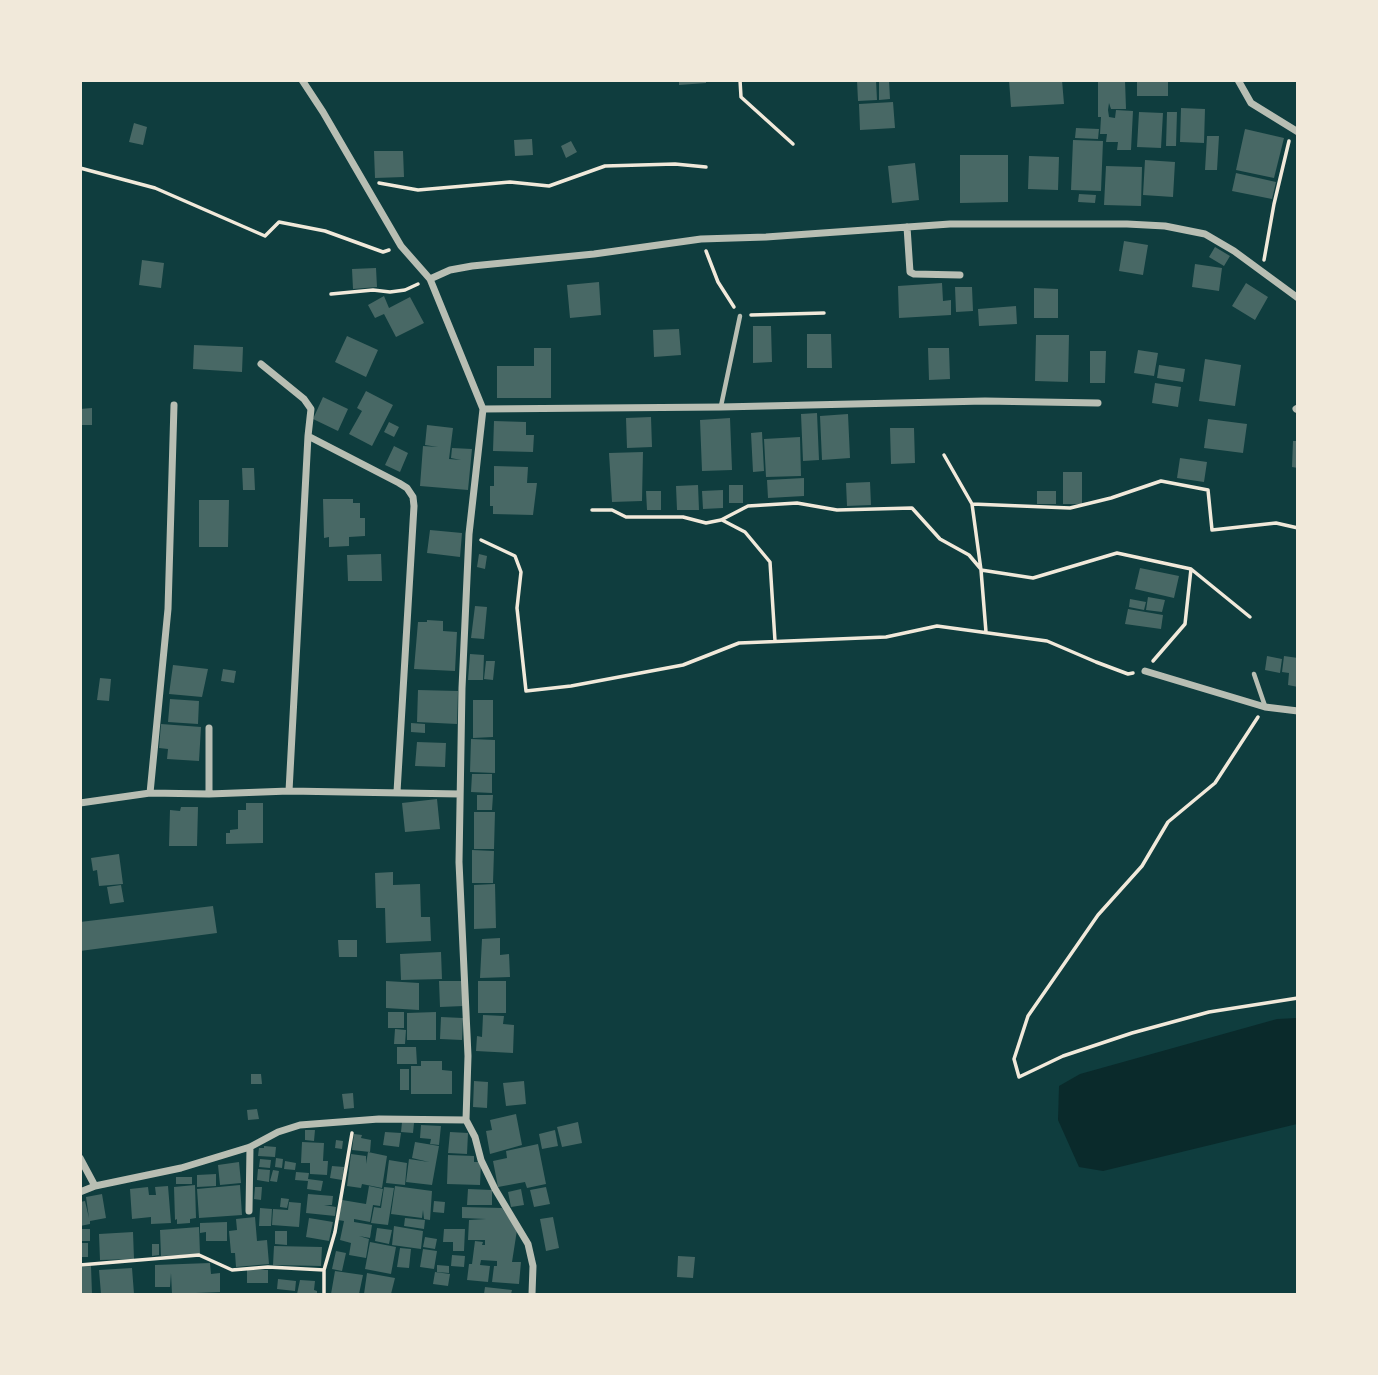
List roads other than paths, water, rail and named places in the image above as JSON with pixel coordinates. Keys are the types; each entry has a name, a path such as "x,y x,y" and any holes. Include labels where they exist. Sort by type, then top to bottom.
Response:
{"street":[{"path":"302,80 401,246 430,279 483,410 469,534 462,688 459,862 468,1056 466,1121 495,1189 528,1244 533,1266 532,1294"},
{"path":"1237,80 1251,103 1294,131"},
{"path":"430,279 450,270 472,266 594,254 701,239 950,224 1165,226 1205,234 1234,251 1297,298"},
{"path":"907,228 910,272 960,275"},
{"path":"261,363 304,399 311,409 289,791"},
{"path":"483,410 985,401 1098,403"},
{"path":"149,793 168,609 174,405"},
{"path":"309,436 399,483 407,488 413,497 397,792"},
{"path":"1145,671 1265,707 1297,711"},
{"path":"209,728 209,794"},
{"path":"80,803 149,793 289,791 460,794"},
{"path":"80,1192 95,1186 181,1168 250,1147 300,1125 354,1120 466,1121"},
{"path":"248,1211 250,1147"},
{"path":"80,1158 95,1186"}],"lane":[{"path":"721,407 740,316"},
{"path":"1254,674 1265,707"}],"water":[{"path":"1297,1018 1297,1124 1103,1171 1079,1167 1058,1120 1059,1086 1080,1074 1277,1019"}]}
